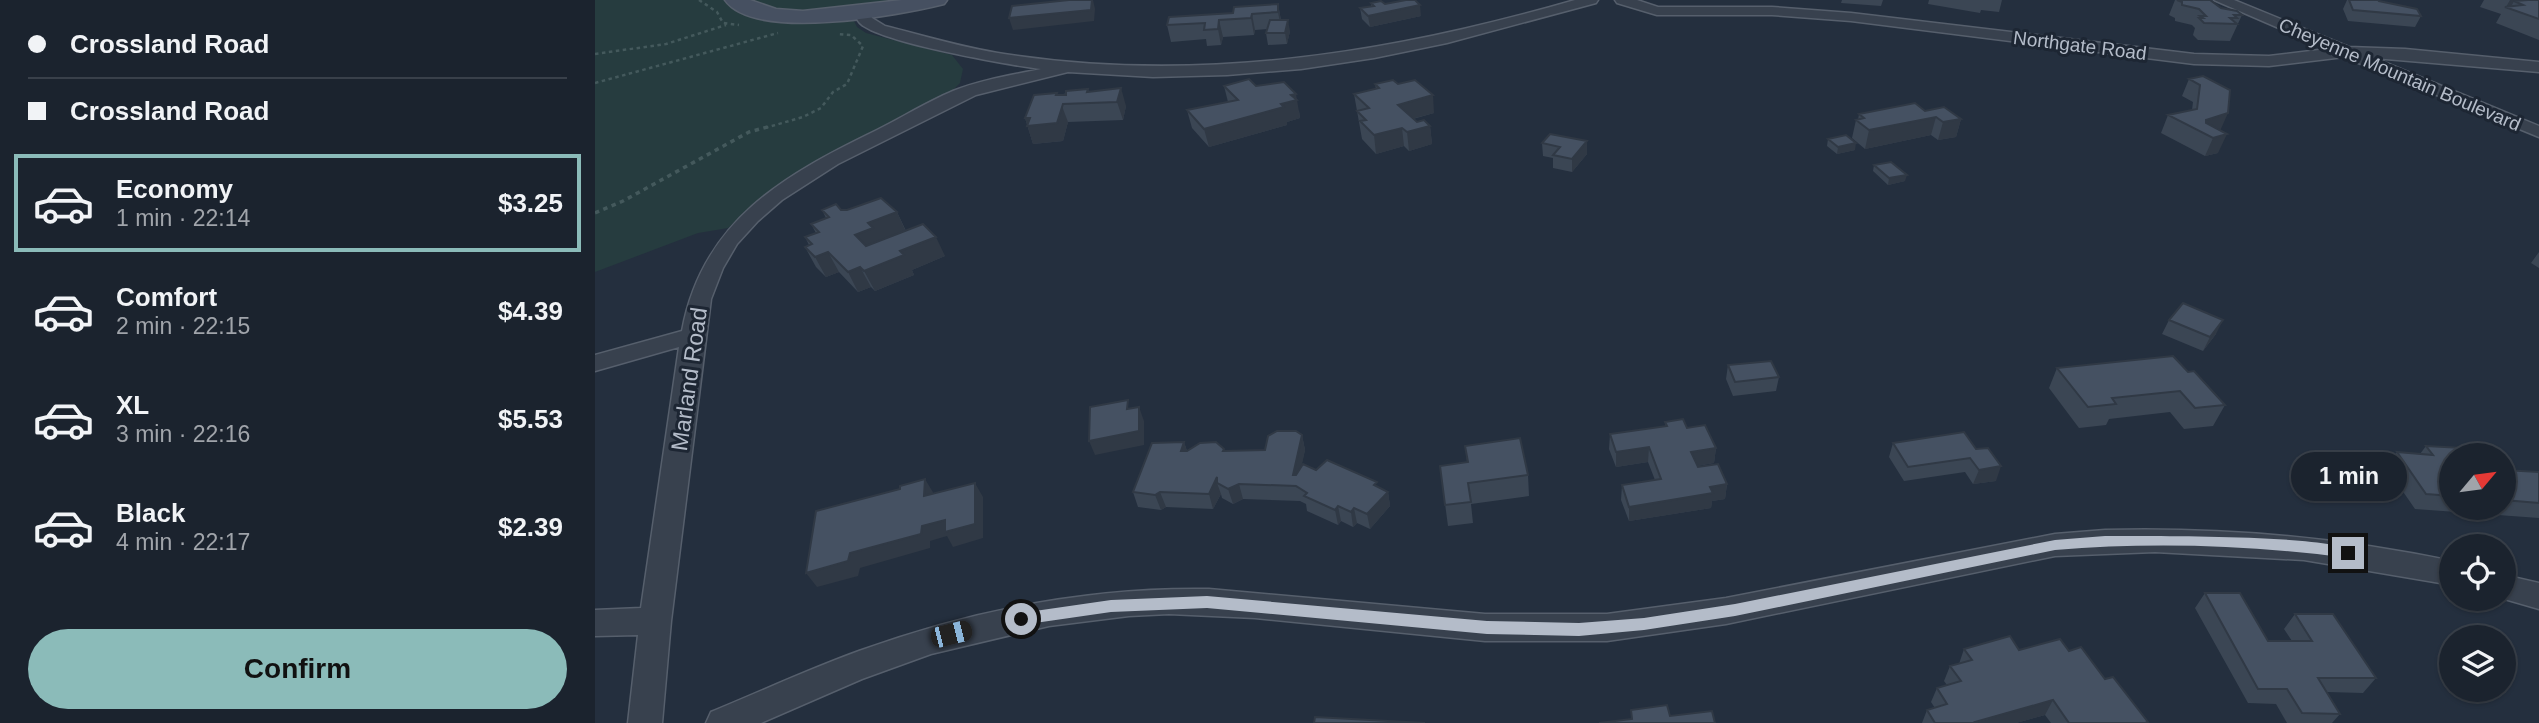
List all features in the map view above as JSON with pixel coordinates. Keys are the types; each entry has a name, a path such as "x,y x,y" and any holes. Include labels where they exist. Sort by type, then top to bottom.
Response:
{"street":[{"path":"735,0 758,12 790,16 863,12 937,0"},
{"path":"863,12 865,20 880,29 979,55 1108,71 1204,71 1336,61 1398,51 1465,36 1591,0"},
{"name":"Northgate Road","path":"1622,0 1657,11 1772,11 1851,17 2193,59 2269,61 2346,52 2405,54 2539,67"},
{"name":"Cheyenne Mountain Boulevard","path":"2221,0 2539,132"},
{"path":"970,91 972,74 979,55"},
{"name":"Marland Road","path":"645,723 655,621 693,335 701,297 723,251 744,224 792,184 850,150 970,91 1068,67"},
{"path":"595,363 693,335"},
{"path":"723,723 889,654 951,634 1003,622 1111,606 1207,602 1487,627 1555,630 1601,628 1735,610 2055,545 2105,541 2299,546 2375,557 2439,570"},
{"path":"2516,590 2539,596"},
{"path":"595,624 655,621"}],"path":[{"path":"595,54 666,44 726,24"},
{"path":"595,83 783,30"},
{"path":"595,213 623,201 749,132 821,108 833,92 846,84 860,58 863,46 851,35 838,34"}],"green space":[{"path":"595,0 918,0 853,19 857,27 866,33 952,55 963,69 960,83 952,91 772,189 728,228 698,233 595,272"}],"building":[{"path":"1092,0 1091,10 1009,18 1012,6"},
{"path":"1415,0 1420,5 1368,16 1360,8 1374,6 1371,3 1381,1 1385,4"},
{"path":"2177,0 2210,0 2221,8 2237,11 2242,15 2230,18 2237,24 2204,23 2199,18 2206,16 2199,9 2182,5 2182,2"},
{"path":"2349,0 2378,0 2417,9 2421,16 2353,10"},
{"path":"2539,0 2539,19 2505,7 2523,5 2514,1"},
{"path":"1278,4 1278,12 1252,14 1251,18 1219,20 1218,29 1204,30 1205,23 1167,25 1169,17 1233,13 1234,7"},
{"path":"1270,20 1288,20 1285,33 1266,33"},
{"path":"2203,76 2230,90 2228,113 2206,120 2206,123 2227,134 2213,138 2168,115 2197,109 2200,85 2189,79"},
{"path":"1249,79 1256,86 1284,82 1296,94 1291,95 1297,100 1281,104 1284,107 1204,129 1187,110 1238,100 1224,86"},
{"path":"1393,80 1398,84 1415,80 1433,95 1398,105 1417,122 1424,120 1430,126 1407,132 1402,128 1374,135 1360,121 1366,120 1357,111 1369,108 1354,94 1379,88 1375,84"},
{"path":"1121,88 1117,102 1063,104 1057,123 1027,126 1030,118 1025,118 1034,95 1066,95 1066,91 1088,89 1087,92"},
{"path":"1915,103 1925,111 1944,107 1961,119 1943,122 1936,117 1869,130 1856,120 1864,118 1859,114"},
{"path":"1550,134 1587,141 1572,159 1553,155 1560,147 1542,143"},
{"path":"1846,135 1856,143 1838,147 1828,139"},
{"path":"1891,162 1907,175 1889,178 1874,165"},
{"path":"881,198 897,212 868,223 873,228 855,235 866,246 923,224 936,237 900,251 904,255 864,271 860,267 848,272 828,252 815,257 805,247 812,244 805,237 819,232 811,224 829,217 822,210 836,204 841,210 847,210"},
{"path":"2183,303 2223,320 2210,337 2169,320"},
{"path":"2173,356 2188,372 2194,371 2225,405 2195,408 2180,391 2112,398 2116,404 2088,407 2057,368"},
{"path":"1771,361 1779,377 1735,382 1728,365"},
{"path":"1128,400 1127,409 1139,407 1139,431 1089,441 1090,407"},
{"path":"1683,419 1687,428 1705,425 1716,448 1691,452 1698,467 1718,464 1727,484 1710,487 1713,493 1629,507 1622,485 1661,479 1649,447 1616,452 1610,434 1667,426 1665,422"},
{"path":"1277,431 1296,431 1302,435 1293,475 1296,475 1303,464 1316,470 1327,460 1377,482 1374,485 1388,492 1367,514 1354,508 1351,512 1338,506 1335,510 1304,496 1307,493 1296,486 1239,484 1228,489 1217,483 1217,477 1209,494 1160,492 1155,495 1133,492 1152,443 1184,442 1181,451 1187,451 1200,443 1216,442 1223,451 1265,450 1268,436"},
{"path":"1964,432 1976,449 1988,448 2001,466 1979,470 1970,458 1908,467 1893,443"},
{"path":"1520,438 1528,475 1468,483 1471,502 1445,505 1440,466 1468,462 1465,446"},
{"path":"2426,446 2439,447 2439,495 2426,494 2397,452 2433,455"},
{"path":"2517,471 2539,472 2539,503 2517,501"},
{"path":"925,479 924,496 975,483 975,524 945,532 945,520 922,526 921,534 850,553 848,561 806,573 816,511 900,489 900,486"},
{"path":"2205,593 2240,593 2268,641 2312,641 2295,614 2333,614 2376,678 2318,678 2340,714 2302,713 2287,689 2258,689"},
{"path":"2010,636 2019,650 2060,639 2069,651 2081,647 2105,679 2113,677 2148,722 2069,723 2053,700 1976,723 1935,723 1927,710 1947,704 1937,688 1961,681 1950,666 1972,660 1964,649"},
{"path":"1667,705 1670,716 1712,711 1715,723 1599,723 1632,719 1631,710"},
{"path":"1315,717 1425,723 1314,723"}],"route":[{"path":"1021,619 1111,606 1207,602 1487,627 1555,630 1601,628 1735,610 2055,545 2105,541 2212,542 2299,546 2348,553"}]}
